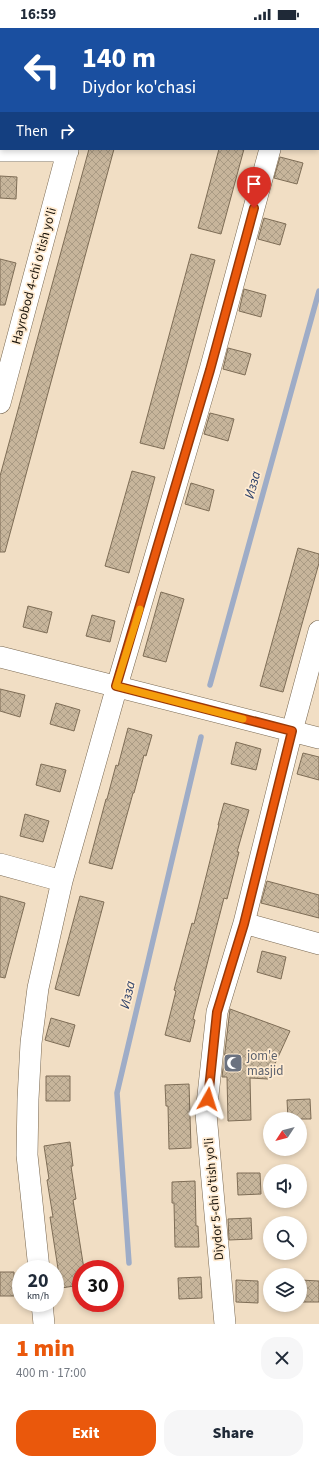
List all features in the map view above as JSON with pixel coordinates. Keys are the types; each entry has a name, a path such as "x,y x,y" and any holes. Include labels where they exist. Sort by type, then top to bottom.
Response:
{"street":[{"path":"0,151 68,150"},
{"name":"Hayrobod 4-chi o'tish yo'li","path":"0,403 68,150"},
{"path":"38,1260 27,1155 28,1099 31,1043 38,988 49,934 62,881 116,686 210,370 270,150"},
{"name":"Diydor 5-chi o'tish yo'li","path":"225,1324 206,1114 217,1012 244,924 292,731 319,631"},
{"path":"0,657 319,738"},
{"path":"0,864 62,881"},
{"path":"244,924 319,944"},
{"path":"43,1312 44,1324"}],"building":[{"path":"89,150 114,150 5,552 0,552 0,476"},
{"path":"219,150 244,150 221,234 198,228"},
{"path":"280,157 303,163 297,184 274,178"},
{"path":"0,176 17,177 16,199 0,198"},
{"path":"264,218 286,224 280,245 258,239"},
{"path":"191,254 215,260 164,449 140,443"},
{"path":"0,259 16,263 5,305 0,305"},
{"path":"244,289 266,295 261,317 239,311"},
{"path":"228,348 251,354 245,375 223,369"},
{"path":"210,413 234,419 228,441 204,434"},
{"path":"132,471 155,477 129,573 105,566"},
{"path":"191,483 214,490 209,511 185,504"},
{"path":"298,548 319,554 319,563 283,692 260,686"},
{"path":"161,592 184,599 166,662 143,656"},
{"path":"28,606 52,612 47,633 23,627"},
{"path":"92,615 115,621 110,642 86,636"},
{"path":"0,689 25,695 20,717 0,711"},
{"path":"56,703 80,710 74,731 50,724"},
{"path":"128,728 152,735 146,756 144,755 112,869 89,863 106,799 116,765 118,766"},
{"path":"236,742 261,749 256,770 231,764"},
{"path":"303,753 319,757 319,780 297,774"},
{"path":"41,764 66,770 60,792 36,785"},
{"path":"224,803 249,810 237,852 239,852 227,899 224,898 193,1019 195,1020 190,1042 165,1035 176,991 174,990 192,923 194,924"},
{"path":"25,814 49,821 43,842 20,836"},
{"path":"267,881 319,895 319,918 261,903"},
{"path":"0,896 25,903 5,978 0,977"},
{"path":"80,896 104,902 79,996 55,989"},
{"path":"262,951 286,957 281,979 257,972"},
{"path":"230,1009 290,1031 268,1079 250,1078 251,1120 228,1121 227,1077 222,1077"},
{"path":"51,1018 75,1025 69,1047 45,1040"},
{"path":"46,1076 70,1076 70,1101 46,1101"},
{"path":"189,1084 191,1148 169,1149 168,1106 166,1106 165,1085"},
{"path":"310,1099 311,1119 307,1119 307,1112 288,1112 287,1100"},
{"path":"70,1142 73,1166 71,1166 76,1199 73,1200 83,1260 72,1260 72,1286 64,1288 64,1260 57,1260 50,1217 53,1217 47,1180 49,1179 44,1146"},
{"path":"237,1173 260,1173 261,1194 238,1195"},
{"path":"195,1181 196,1226 198,1226 199,1247 175,1247 172,1182"},
{"path":"251,1218 252,1239 229,1240 228,1219"},
{"path":"0,1272 12,1272 12,1296 0,1296"},
{"path":"201,1277 202,1298 179,1299 178,1278"},
{"path":"236,1280 258,1281 258,1303 236,1302"},
{"path":"307,1280 319,1281 319,1302 307,1302"}],"waterway":[{"name":"Изза","path":"210,685 319,291"},
{"name":"Изза","path":"129,1263 117,1093 201,737"}],"slow traffic":[{"path":"140,609 116,686 243,719"}],"place":[{"name":"jom'e masjid","path":"233,1063"}],"route":[{"path":"208,1099 217,1012 244,924 292,731 116,686 210,370 254,208"}]}
